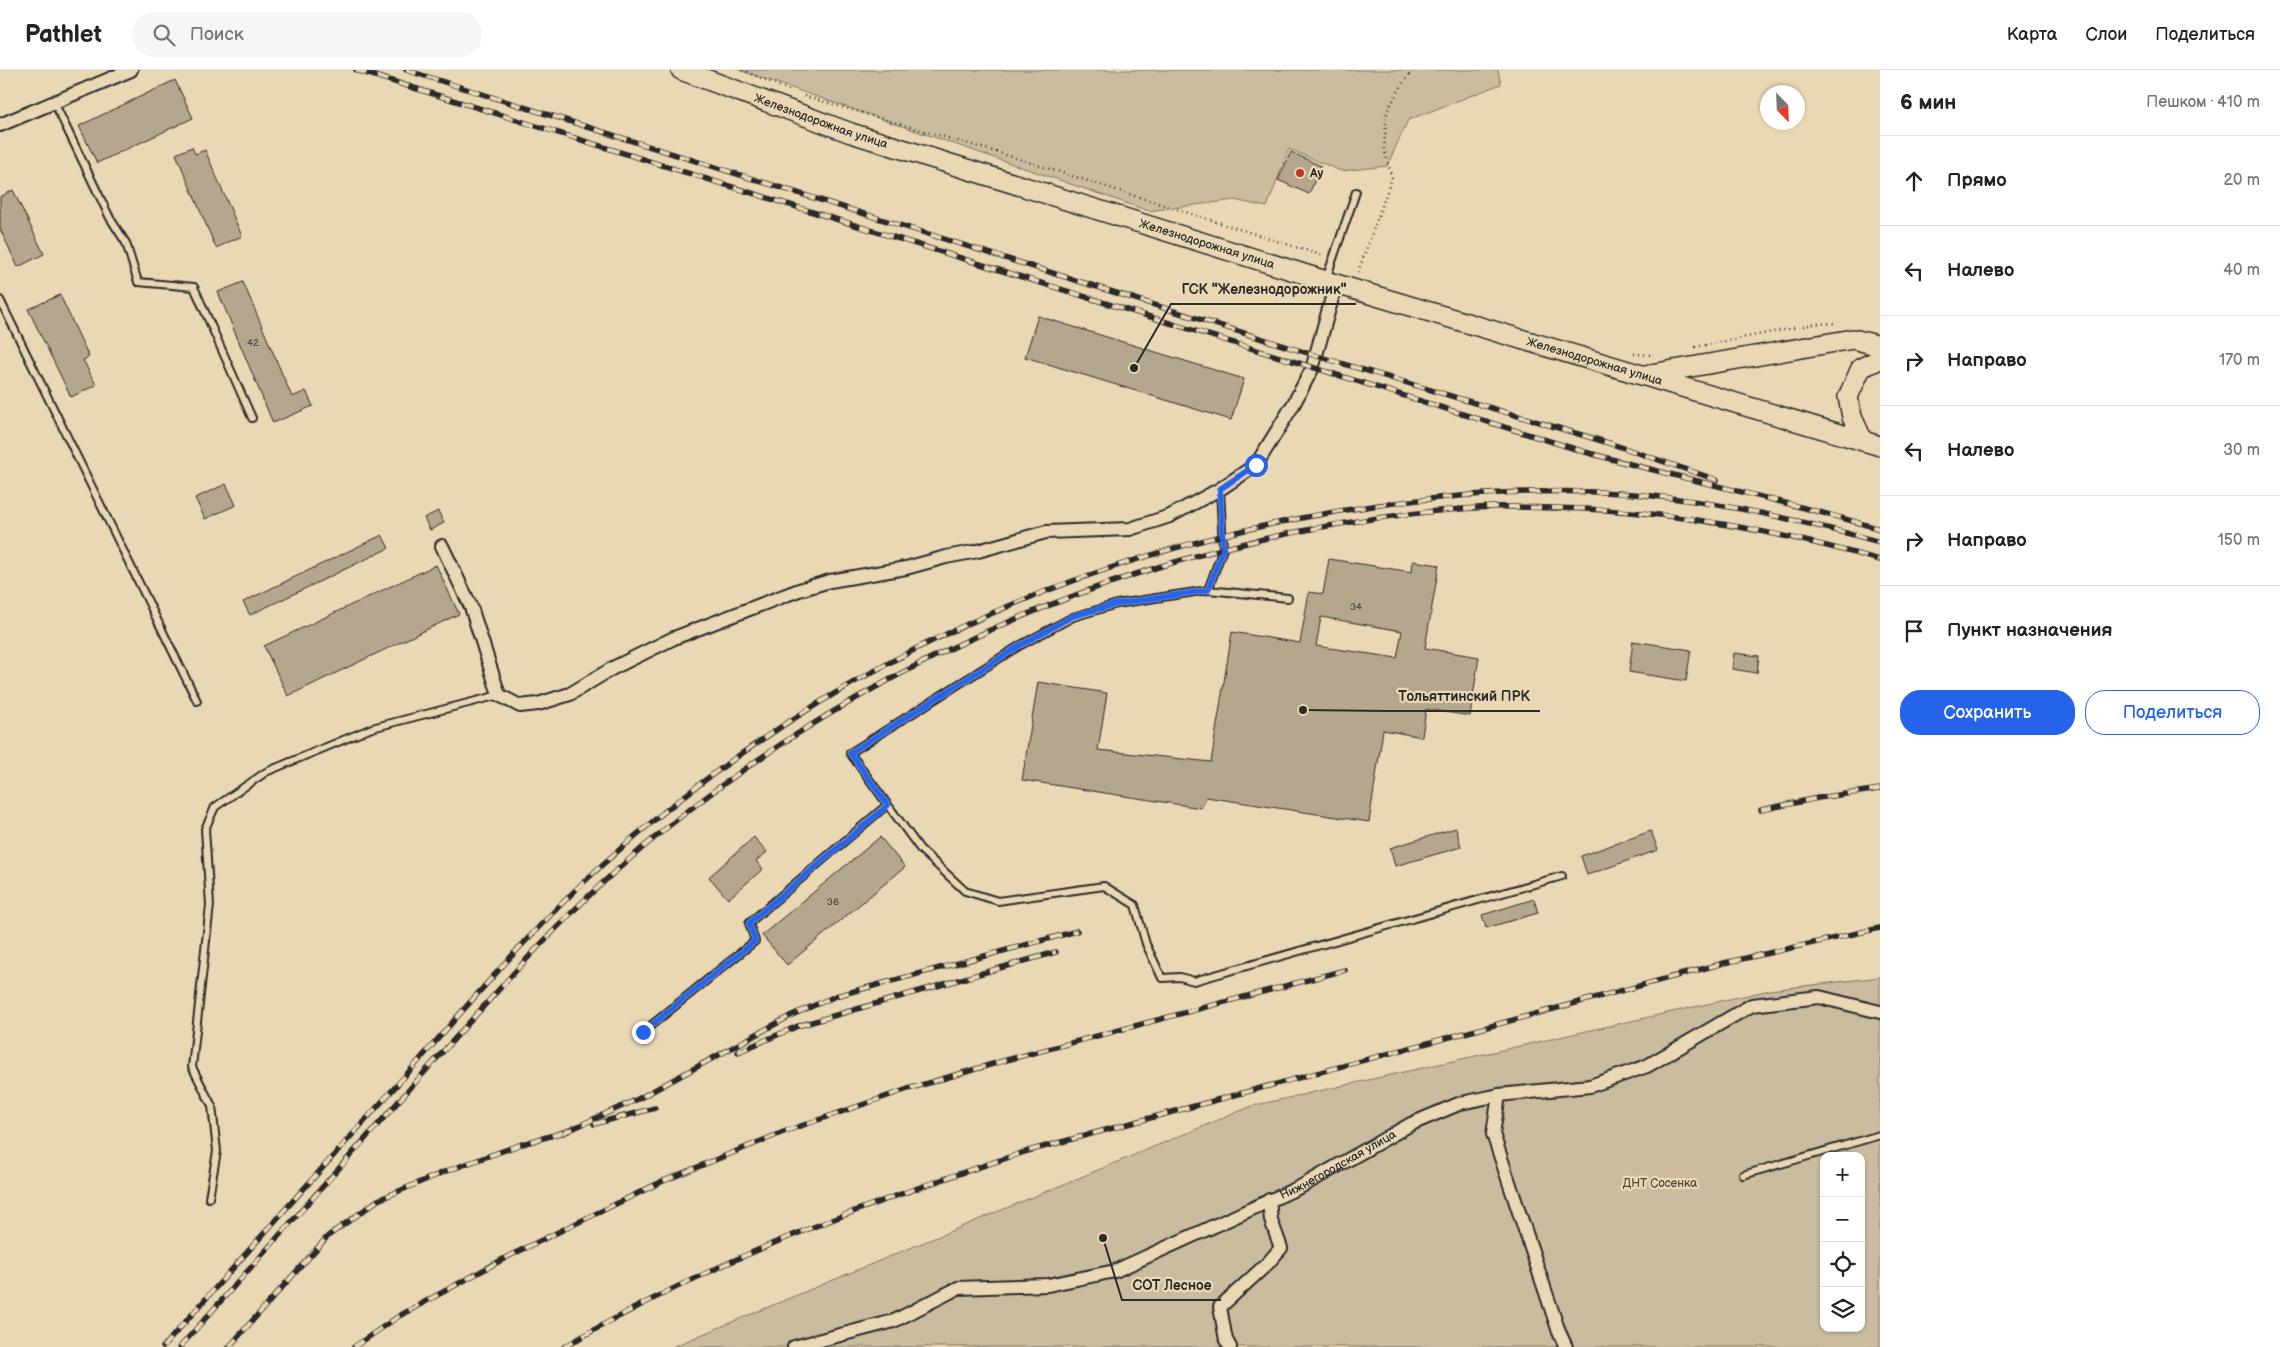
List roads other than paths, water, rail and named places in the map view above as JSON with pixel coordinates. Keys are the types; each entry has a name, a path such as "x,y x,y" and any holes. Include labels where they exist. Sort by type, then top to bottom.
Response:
{"main road":[{"name":"Железнодорожная улица","path":"681,70 851,133 1331,282 1641,376 1872,443"},
{"path":"1641,376 1853,339 1880,346"},
{"path":"1872,443 1852,417 1848,397 1861,368 1880,358"}],"street":[{"path":"0,125 131,70"},
{"path":"442,546 471,607 499,695 520,706 538,704 570,694 613,668 674,638 799,590 830,581 906,568 1046,532 1130,529 1170,516 1220,489 1256,465 1293,405 1317,356 1331,282"},
{"name":"Нижнегородская улица","path":"794,1347 894,1320 958,1288 1048,1285 1115,1271 1302,1186 1412,1124 1461,1104 1499,1095 1590,1086 1647,1066 1752,1005 1818,997 1880,1012"},
{"path":"1499,1095 1493,1134 1559,1332 1566,1347"},
{"path":"1230,1347 1226,1340 1220,1307 1267,1264 1281,1248 1271,1220 1270,1200"}],"lane":[{"path":"53,102 110,218 126,243 138,282 194,287 252,418"},
{"path":"1331,282 1332,261 1356,192"},
{"path":"0,300 197,700"},
{"path":"1208,590 1223,549 1220,489"},
{"path":"1288,598 1208,590 1117,604 1073,616 1019,646 850,753 920,849 965,891 998,901 1104,886 1136,905 1146,944 1162,978 1180,977 1194,980 1562,876"},
{"path":"209,1198 217,1151 212,1106 192,1067 210,905 205,829 215,807 266,772 372,728 499,695"},
{"path":"643,1032 755,941 749,923 888,805"},
{"path":"1743,1175 1880,1134"}],"railway":[{"path":"356,70 1585,452 1880,529"},
{"path":"406,70 1317,356 1612,444 1717,480"},
{"path":"163,1347 505,963 602,865 684,797 768,735 856,681 948,633 1042,592 1140,558 1242,531 1346,510 1409,501 1472,495 1568,491 1636,494 1741,509 1811,524 1880,542"},
{"path":"180,1347 512,975 559,925 608,878 701,801 801,731 907,670 1018,618 1134,575 1252,542 1371,519 1492,507 1595,509 1677,517 1799,539 1880,560"},
{"path":"1761,810 1818,798 1880,789"},
{"path":"564,1347 676,1287 790,1236 908,1191 1028,1151 1724,963 1880,928"},
{"path":"563,1133 638,1099 792,1015 836,996 1077,931"},
{"path":"738,1052 798,1026 1056,952"},
{"path":"354,1347 399,1316 509,1256 661,1182 786,1131 908,1089 1003,1061 1345,970"},
{"path":"594,1124 655,1108"},
{"path":"229,1347 328,1236 378,1200 444,1172 522,1144 568,1131"}],"place":[{"name":"Ау","path":"1300,173"},
{"name":"ГСК \"Железнодорожник\"","path":"1134,368"},
{"name":"Тольяттинский ПРК","path":"1303,710"},
{"name":"СОТ Лесное","path":"1103,1238"}],"park label":[{"name":"ДНТ Сосенка","path":"1660,1183"}]}
